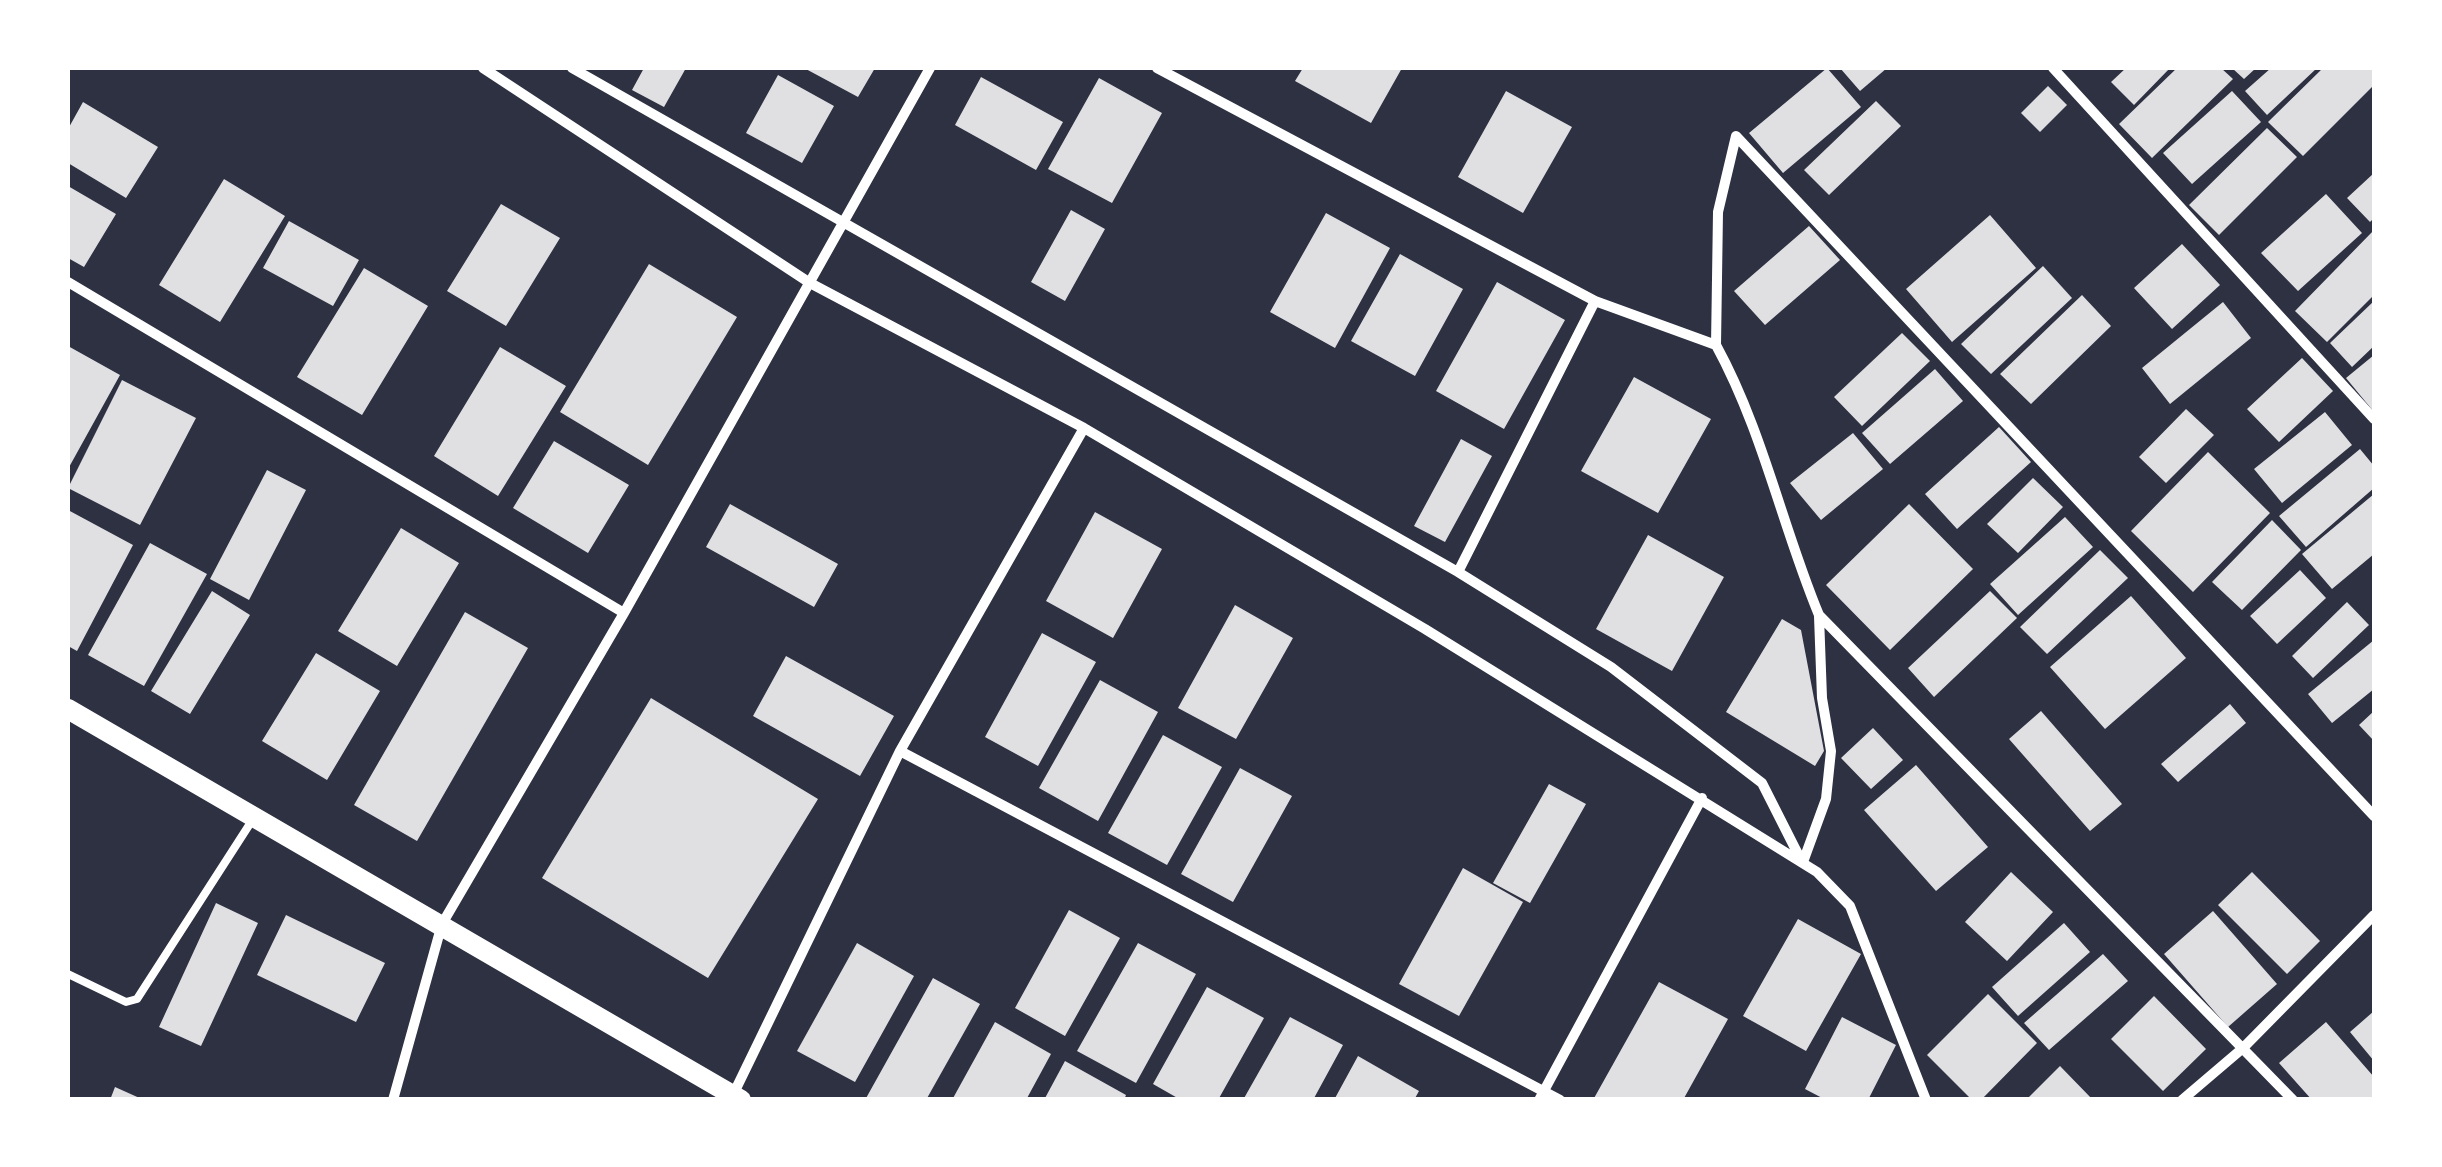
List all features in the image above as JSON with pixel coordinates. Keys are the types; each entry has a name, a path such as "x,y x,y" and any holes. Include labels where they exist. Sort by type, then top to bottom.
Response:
{"main road":[{"path":"68,709 735,1098"}],"street":[{"path":"483,68 810,283 1084,428 1803,862 1834,885 1850,906 1926,1100"},
{"path":"572,68 1458,572 1611,667 1762,782 1803,862"},
{"path":"393,1100 442,924 624,612 930,68"},
{"path":"1157,68 1595,300 1716,345"},
{"path":"2053,68 2374,419"},
{"path":"1803,862 1826,799 1831,751 1822,698 1819,615 1793,553 1752,421 1716,345 1718,212 1736,136 2374,816"},
{"path":"68,282 624,612"},
{"path":"1458,572 1595,300"},
{"path":"735,1098 900,751 1084,428"},
{"path":"1819,615 2293,1100"},
{"path":"900,751 1542,1095 1560,1100"},
{"path":"1542,1095 1702,798"},
{"path":"2182,1100 2243,1048 2374,916"},
{"path":"2364,926 2374,937"}],"lane":[{"path":"68,974 126,1002 137,1000 256,816"}],"building":[{"path":"644,68 686,68 664,107 632,90"},
{"path":"804,68 875,68 858,97"},
{"path":"1303,68 1402,68 1371,123 1295,81"},
{"path":"1827,68 1861,107 1783,173 1749,133"},
{"path":"1840,68 1887,68 1860,91"},
{"path":"2126,68 2170,68 2134,105 2111,82"},
{"path":"2177,68 2221,68 2233,79 2152,158 2119,124"},
{"path":"2232,68 2256,68 2244,79"},
{"path":"2271,68 2317,68 2267,115 2245,91"},
{"path":"2323,68 2374,68 2374,85 2303,156 2268,122"},
{"path":"778,75 834,106 802,163 746,133"},
{"path":"981,77 1063,122 1036,170 955,125"},
{"path":"1099,78 1162,113 1112,203 1048,169"},
{"path":"2048,86 2067,105 2040,132 2021,113"},
{"path":"1506,91 1572,127 1523,213 1458,177"},
{"path":"2232,91 2261,122 2192,184 2163,153"},
{"path":"1876,101 1901,126 1829,195 1804,170"},
{"path":"83,102 158,147 126,198 68,163 68,129"},
{"path":"2267,128 2297,157 2219,235 2189,205"},
{"path":"2374,173 2374,218 2370,222 2347,198"},
{"path":"224,179 285,216 220,322 159,285"},
{"path":"68,186 116,214 84,267 68,258"},
{"path":"2326,194 2362,233 2298,291 2261,253"},
{"path":"501,204 560,238 506,326 447,291"},
{"path":"1071,210 1105,229 1065,301 1031,282"},
{"path":"1326,213 1390,248 1335,348 1270,312"},
{"path":"1990,215 2036,268 1952,342 1906,289"},
{"path":"289,221 359,260 333,306 263,268"},
{"path":"1809,226 1840,260 1765,325 1734,291"},
{"path":"2374,230 2374,295 2327,342 2295,311"},
{"path":"2182,244 2220,285 2172,329 2134,288"},
{"path":"1400,254 1463,289 1415,376 1351,341"},
{"path":"649,264 737,317 648,465 560,412"},
{"path":"2043,266 2072,298 1991,374 1961,344"},
{"path":"364,268 428,306 362,415 297,377"},
{"path":"1497,282 1565,320 1504,429 1436,391"},
{"path":"2082,295 2111,326 2031,404 2000,374"},
{"path":"2374,301 2374,346 2352,367 2330,343"},
{"path":"2223,302 2251,338 2170,404 2142,368"},
{"path":"1902,333 1930,361 1862,426 1834,397"},
{"path":"68,346 120,375 68,469"},
{"path":"500,347 566,386 498,496 434,456"},
{"path":"2374,355 2374,412 2346,378"},
{"path":"2302,358 2333,391 2279,442 2247,409"},
{"path":"1935,369 1963,401 1890,464 1862,433"},
{"path":"1634,377 1711,419 1658,513 1581,471"},
{"path":"122,380 196,418 140,525 68,488"},
{"path":"2186,409 2214,435 2166,483 2139,457"},
{"path":"2325,412 2352,445 2282,503 2254,469"},
{"path":"1999,427 2031,462 1957,529 1925,494"},
{"path":"1853,433 1883,469 1821,520 1790,483"},
{"path":"1461,439 1492,456 1445,542 1414,526"},
{"path":"554,441 629,485 588,553 513,508"},
{"path":"2360,449 2374,466 2374,488 2306,547 2279,516"},
{"path":"2208,452 2270,513 2193,592 2131,531"},
{"path":"267,470 306,490 249,600 210,579"},
{"path":"2033,478 2063,507 2018,553 1987,524"},
{"path":"2374,494 2374,554 2332,589 2302,554"},
{"path":"730,504 838,564 814,607 706,547"},
{"path":"1909,504 1973,569 1890,650 1826,585"},
{"path":"68,510 133,545 77,651 68,646"},
{"path":"1095,512 1162,549 1113,638 1046,601"},
{"path":"2065,517 2093,547 2018,615 1990,584"},
{"path":"2272,520 2301,550 2242,610 2212,582"},
{"path":"401,528 459,563 397,666 338,631"},
{"path":"1648,535 1724,577 1672,671 1596,629"},
{"path":"150,543 207,574 144,686 88,655"},
{"path":"2100,550 2128,578 2047,654 2020,627"},
{"path":"2300,570 2326,598 2277,644 2250,616"},
{"path":"212,591 250,615 190,714 151,691"},
{"path":"1990,591 2017,618 1934,697 1908,668"},
{"path":"2131,596 2186,658 2105,729 2050,667"},
{"path":"2347,602 2369,625 2313,678 2292,656"},
{"path":"1235,605 1293,638 1236,739 1178,708"},
{"path":"465,612 528,648 417,841 354,805"},
{"path":"1782,619 1801,630 1824,751 1815,766 1726,712"},
{"path":"1042,633 1096,662 1038,766 985,737"},
{"path":"2374,640 2374,689 2332,723 2308,694"},
{"path":"316,653 380,691 327,780 262,741"},
{"path":"786,656 894,716 860,776 753,716"},
{"path":"1100,680 1158,712 1098,821 1039,788"},
{"path":"651,698 818,799 708,978 542,878"},
{"path":"2230,704 2246,723 2178,782 2161,764"},
{"path":"2041,711 2122,804 2090,831 2009,739"},
{"path":"2374,711 2374,741 2359,725"},
{"path":"1873,728 1903,760 1871,789 1841,758"},
{"path":"1163,735 1222,767 1167,865 1108,833"},
{"path":"1916,765 1988,847 1936,891 1864,810"},
{"path":"1240,768 1292,796 1233,902 1181,874"},
{"path":"1549,784 1586,804 1530,903 1493,883"},
{"path":"1463,868 1523,902 1459,1016 1399,984"},
{"path":"2011,872 2053,912 2007,961 1965,922"},
{"path":"2252,872 2320,941 2287,974 2218,905"},
{"path":"216,903 258,923 201,1046 159,1027"},
{"path":"1069,910 1120,938 1065,1036 1015,1008"},
{"path":"2213,911 2277,984 2228,1027 2164,954"},
{"path":"286,915 385,963 356,1022 257,975"},
{"path":"1798,919 1861,954 1806,1051 1743,1016"},
{"path":"2064,923 2090,952 2018,1016 1992,987"},
{"path":"857,943 914,976 855,1082 797,1051"},
{"path":"1138,943 1196,974 1136,1083 1077,1051"},
{"path":"2103,954 2128,981 2049,1050 2024,1023"},
{"path":"933,978 980,1004 926,1100 865,1100"},
{"path":"1659,982 1728,1019 1683,1100 1593,1100"},
{"path":"1207,987 1264,1018 1218,1100 1181,1100 1153,1084"},
{"path":"1988,994 2037,1043 1981,1100 1972,1100 1927,1055"},
{"path":"2154,996 2206,1049 2163,1091 2111,1039"},
{"path":"2374,1011 2374,1061 2350,1032"},
{"path":"1290,1017 1343,1045 1313,1100 1243,1100"},
{"path":"1842,1017 1896,1045 1868,1100 1826,1100 1805,1089"},
{"path":"995,1022 1051,1054 1026,1100 952,1100"},
{"path":"2326,1022 2374,1077 2374,1100 2312,1100 2279,1063"},
{"path":"1358,1056 1419,1091 1414,1100 1334,1100"},
{"path":"1065,1061 1126,1095 1124,1100 1044,1100"},
{"path":"2060,1066 2093,1100 2026,1100"},
{"path":"115,1087 144,1100 110,1100"}]}
